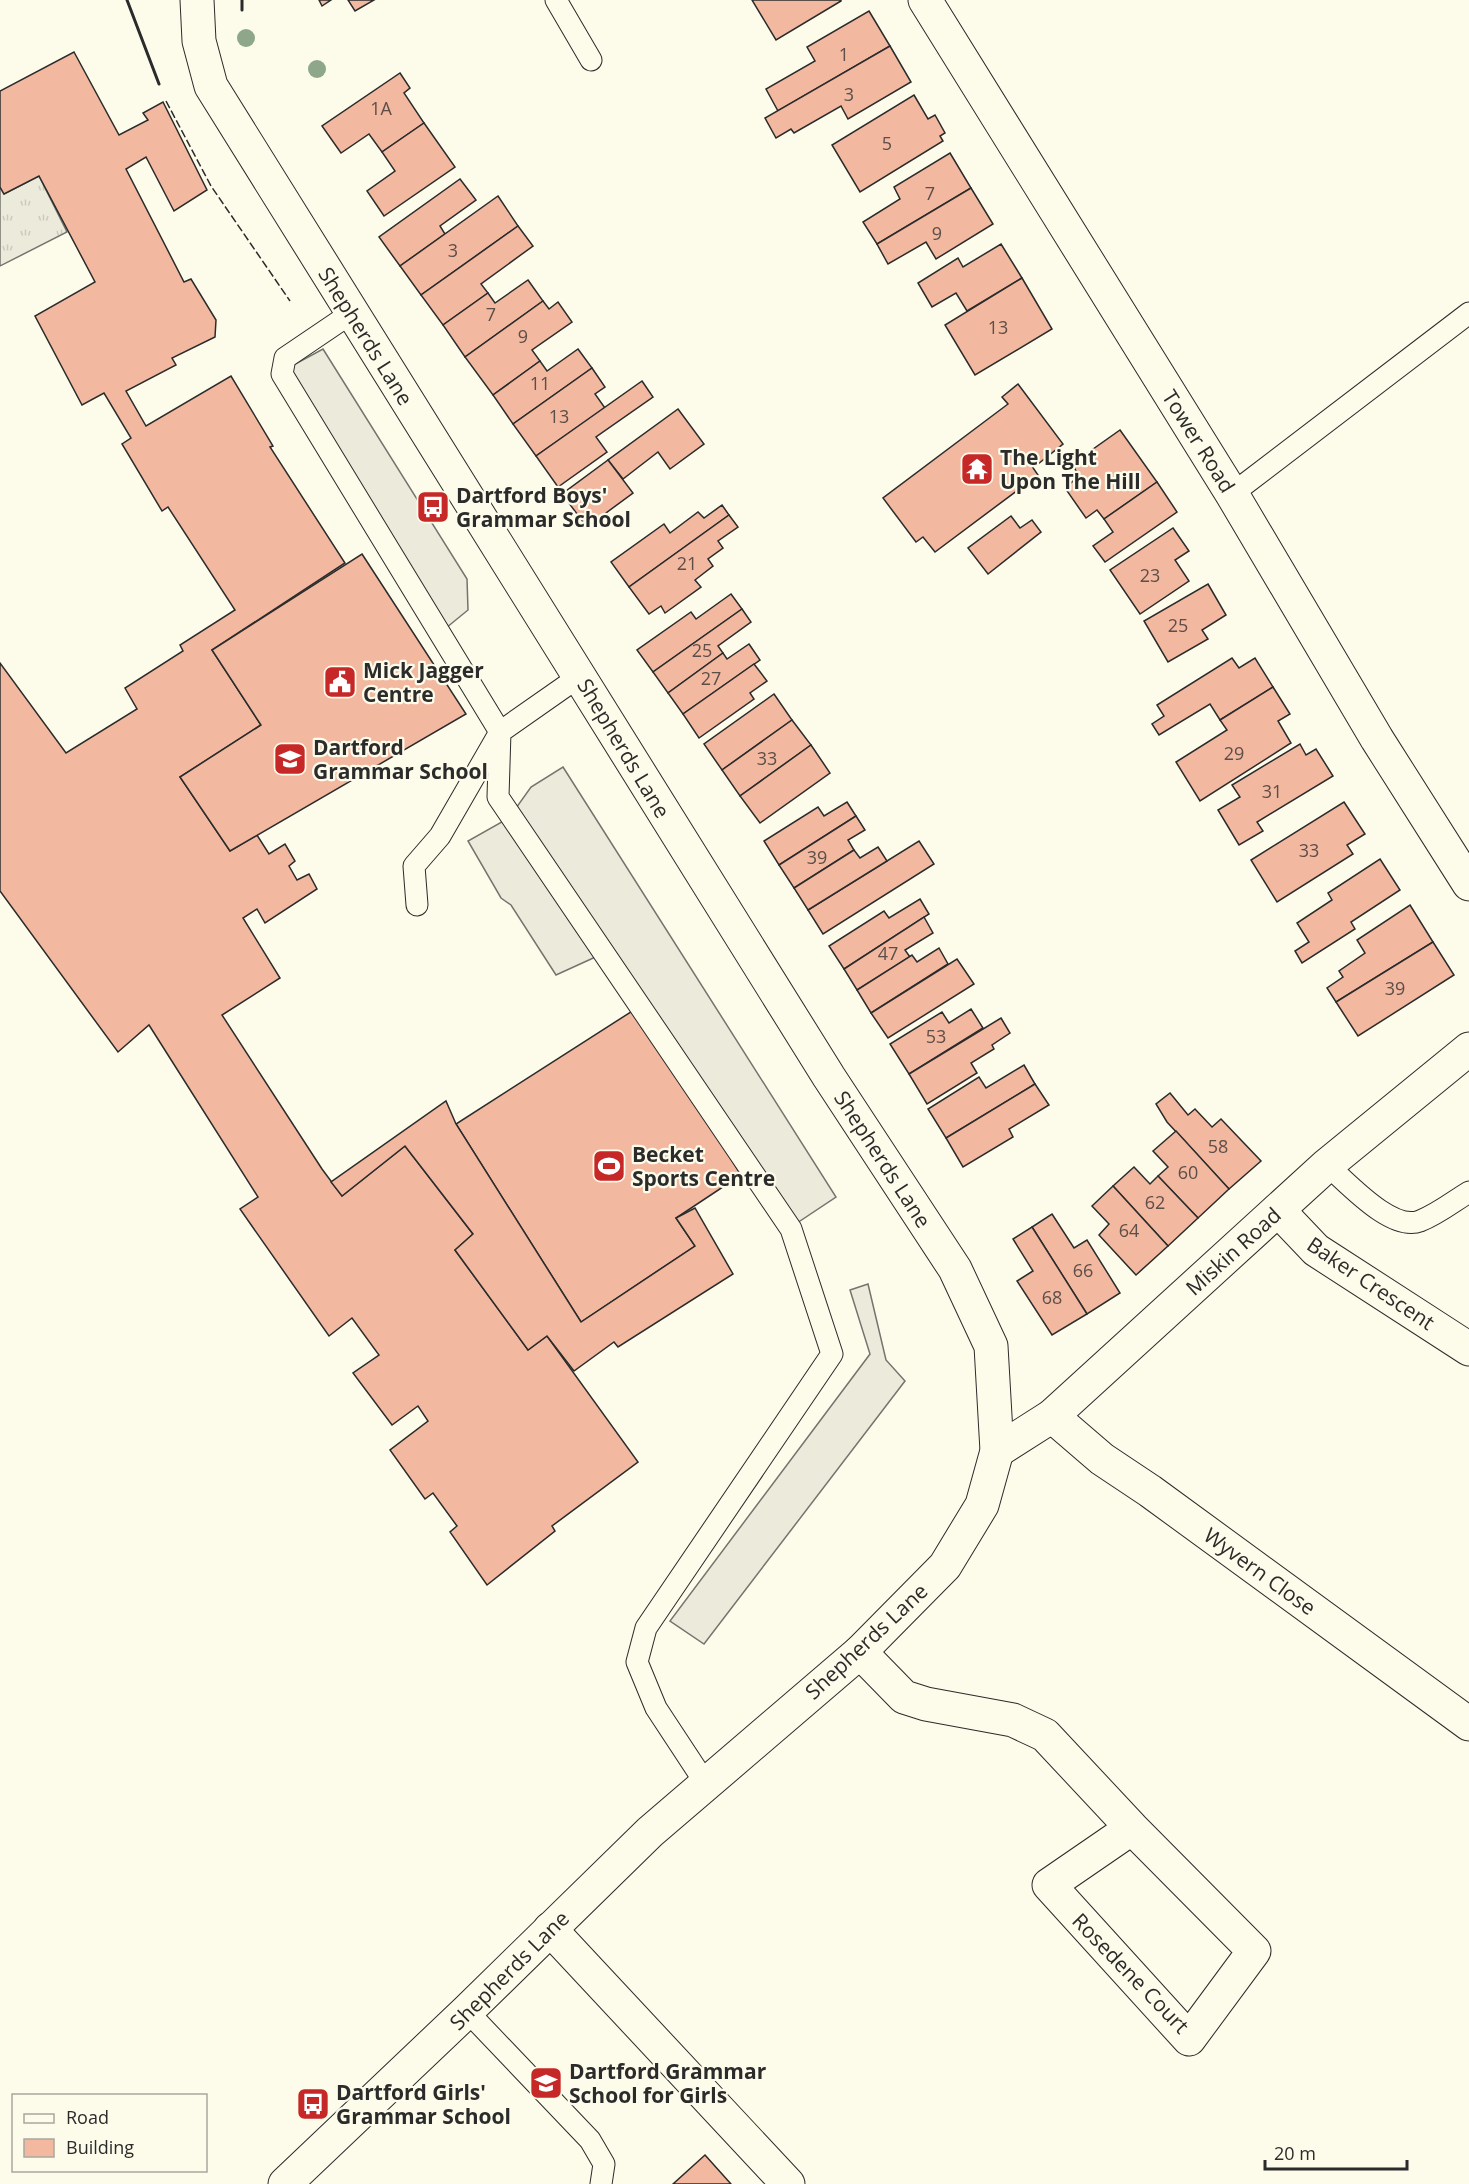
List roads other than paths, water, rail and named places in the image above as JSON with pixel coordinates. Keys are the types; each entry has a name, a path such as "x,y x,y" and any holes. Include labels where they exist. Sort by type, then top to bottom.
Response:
{"street":[{"name":"Shepherds Lane","path":"197,0 199,41 211,86 350,314 580,676 829,1077 955,1269 991,1346 997,1451 982,1505 945,1566 860,1652 650,1832 467,2011 285,2184"},
{"name":"Tower Road","path":"926,0 1232,494 1377,739 1469,884"},
{"name":"Miskin Road","path":"997,1451 1052,1416 1327,1165 1469,1049"},
{"name":"Baker Crescent","path":"1278,1210 1316,1250 1469,1349"},
{"name":"Wyvern Close","path":"1052,1416 1102,1459 1150,1491 1469,1724"},
{"name":"Rosedene Court","path":"860,1652 885,1679 910,1699 1013,1720 1045,1735 1132,1828 1254,1951 1189,2039 1049,1885 1132,1828"},
{"path":"550,1929 788,2184"}],"lane":[{"path":"556,0 591,60"},
{"path":"1232,494 1469,313"},
{"path":"350,314 285,358 282,374 500,732 498,797 791,1229 832,1354 646,1628 637,1662 656,1708 706,1784"},
{"path":"417,905 414,866 440,836 500,732 580,676"},
{"path":"1327,1165 1379,1211 1402,1221 1418,1222 1469,1192"},
{"path":"467,2011 590,2140 604,2164 601,2184"}],"place":[{"name":"The Light Upon The Hill","path":"977,469"},
{"name":"Dartford Boys' Grammar School","path":"433,507"},
{"name":"Mick Jagger Centre","path":"340,682"},
{"name":"Dartford Grammar School","path":"290,759"},
{"name":"Becket Sports Centre","path":"609,1166"},
{"name":"Dartford Grammar School for Girls","path":"546,2083"},
{"name":"Dartford Girls' Grammar School","path":"313,2104"}]}
